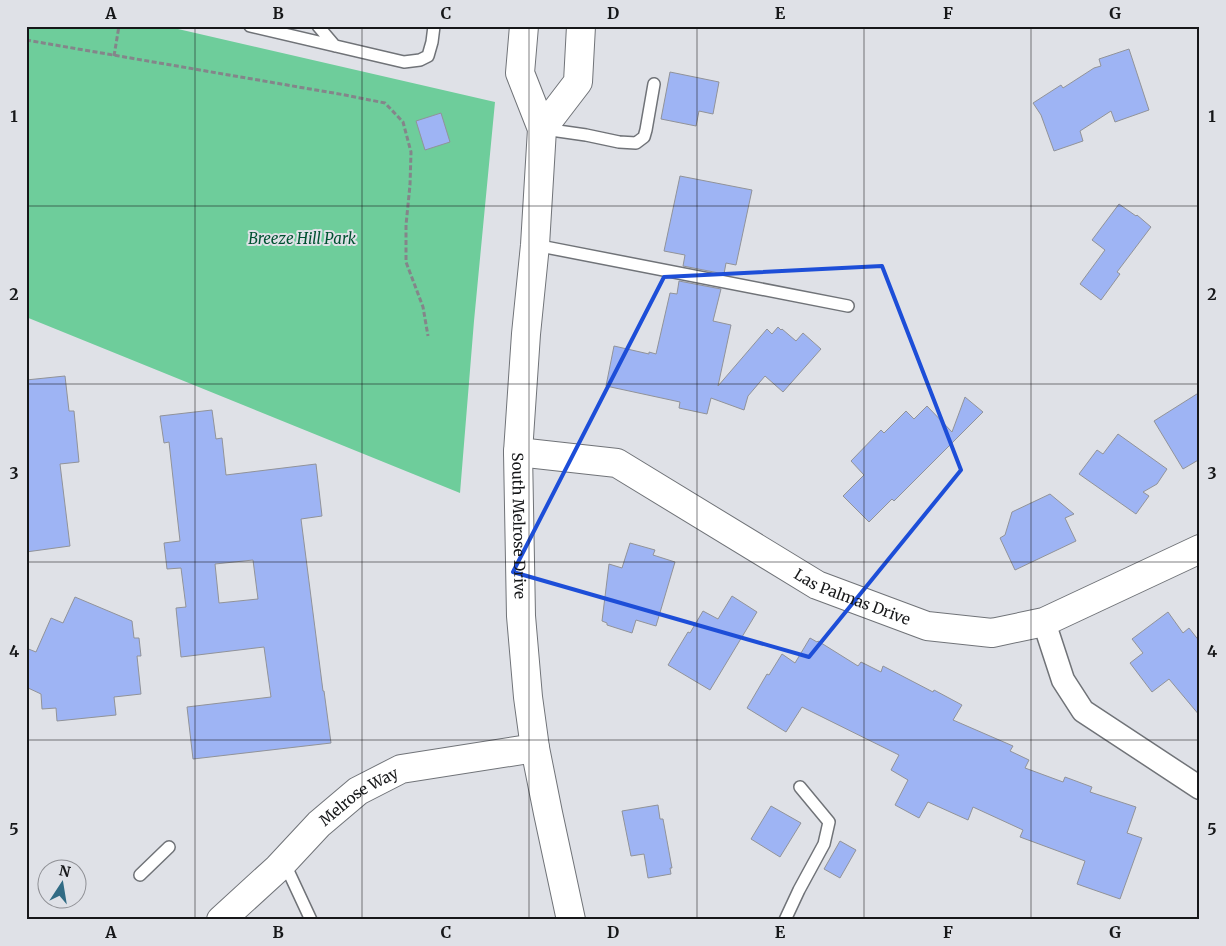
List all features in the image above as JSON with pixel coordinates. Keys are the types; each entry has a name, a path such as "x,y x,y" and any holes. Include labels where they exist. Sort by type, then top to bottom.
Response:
{"street":[{"name":"South Melrose Drive","path":"524,26 520,73 542,129 535,245 526,334 518,452 521,616 528,697 535,748 571,920"},
{"path":"542,129 578,82 581,26"},
{"name":"Las Palmas Drive","path":"518,452 617,464 817,585 927,626 992,633 1044,622 1200,549"},
{"path":"1044,622 1063,680 1083,711 1200,788"},
{"name":"Melrose Way","path":"222,920 284,862 319,824 358,791 401,769 535,748"}],"lane":[{"path":"250,26 404,62 420,60 428,56 434,26"},
{"path":"318,26 335,46"},
{"path":"542,129 636,144 644,137 654,84"},
{"path":"535,245 848,306"},
{"path":"785,920 824,844 829,822 800,787"},
{"path":"140,875 170,847"},
{"path":"284,862 311,920"}],"path":[{"path":"114,56 119,26"},
{"path":"26,40 385,103 403,122 411,152 406,225 406,262 423,307 428,336"}],"highlighted area":[{"path":"882,266 961,470 809,657 513,572 664,277"}],"green space":[{"name":"Breeze Hill Park","path":"26,26 165,26 495,102 460,493 26,317"}],"building":[{"path":"1129,49 1149,110 1115,122 1111,111 1080,131 1083,141 1054,151 1041,115 1033,103 1061,85 1063,88 1094,68 1101,66 1099,59"},
{"path":"670,72 719,82 713,114 699,111 696,126 661,119"},
{"path":"441,113 450,142 425,150 416,121"},
{"path":"680,176 752,190 736,265 726,263 724,274 683,266 685,255 664,251"},
{"path":"1119,204 1137,215 1151,227 1117,272 1120,274 1101,300 1080,284 1105,250 1092,240"},
{"path":"679,281 721,289 713,321 731,325 718,386 767,329 772,334 778,327 796,341 803,333 821,349 783,392 765,376 748,396 744,410 711,398 707,414 679,408 680,402 606,386 614,346 656,354 670,293 677,294"},
{"path":"65,376 69,411 74,411 79,462 60,464 70,546 26,552 26,380"},
{"path":"1200,392 1200,459 1183,469 1154,421"},
{"path":"965,397 983,412 894,501 892,499 869,522 843,496 864,475 851,461 881,430 884,433 906,411 914,419 927,406 952,432"},
{"path":"212,410 216,439 222,438 226,475 316,464 322,516 301,519 331,743 193,759 187,707 271,697 264,647 181,657 176,608 186,607 181,568 167,569 164,543 180,541 169,442 164,443 160,416","holes":["253,560 258,599 219,603 215,564"]},
{"path":"1118,434 1167,469 1157,484 1143,492 1149,496 1136,514 1079,474 1097,450 1103,454"},
{"path":"1050,494 1074,514 1065,518 1076,541 1015,570 1000,538 1005,535 1012,512"},
{"path":"630,543 655,550 653,555 675,562 656,626 636,620 632,633 607,625 607,623 602,621 609,564 622,568"},
{"path":"732,596 757,612 710,690 668,665 703,611 718,619"},
{"path":"75,597 132,621 134,638 139,638 141,656 137,656 141,694 114,697 116,715 57,721 56,708 42,709 41,694 26,687 26,648 36,652 51,618 63,623"},
{"path":"1168,612 1183,633 1189,628 1200,642 1200,716 1169,679 1152,692 1130,663 1143,653 1132,639"},
{"path":"810,638 858,666 861,662 881,672 883,666 962,705 953,720 1013,746 1010,751 1029,760 1025,768 1063,782 1065,777 1092,787 1090,792 1136,807 1127,833 1142,838 1120,899 1077,884 1085,861 1020,837 1023,830 973,807 968,820 928,802 919,818 895,805 908,780 891,770 899,755 802,707 786,732 747,708 767,674 769,675 782,654 795,663"},
{"path":"658,805 660,819 663,819 672,868 670,868 671,874 648,878 644,854 631,856 622,811"},
{"path":"771,806 801,823 780,857 751,839"},
{"path":"840,841 856,850 840,878 824,869"}]}
